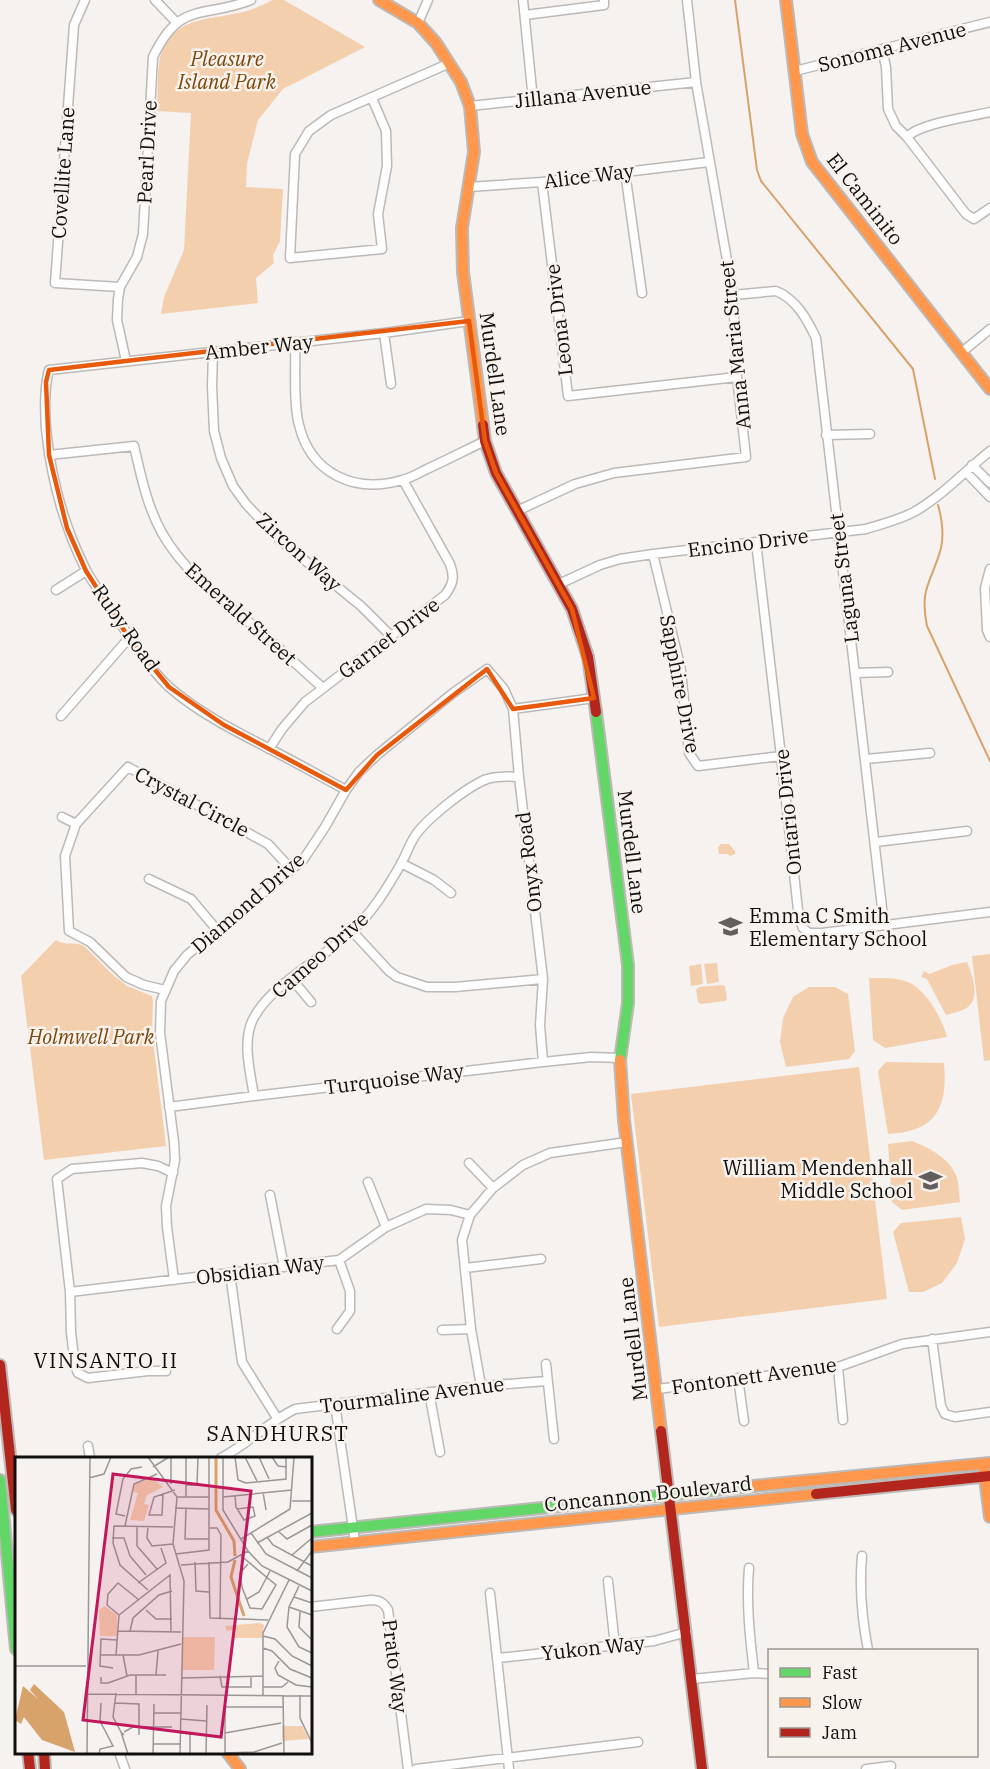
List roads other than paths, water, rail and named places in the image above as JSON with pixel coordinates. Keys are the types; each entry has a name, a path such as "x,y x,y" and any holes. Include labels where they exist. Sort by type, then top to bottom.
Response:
{"main road":[{"name":"Murdell Lane","path":"379,0 418,22 450,63 461,82 470,106 474,152 462,235 463,272 485,441 496,473 572,609 588,657 628,971 628,1003 620,1058 621,1092 702,1769"},
{"name":"El Caminito","path":"786,0 802,134 812,162 990,389"},
{"path":"0,1365 15,1501"},
{"path":"986,1463 990,1517"},
{"name":"Concannon Boulevard","path":"312,1532 986,1463"},
{"name":"Concannon Boulevard","path":"312,1547 987,1477"},
{"path":"0,1480 13,1562 15,1624"},
{"path":"28,1754 30,1769"},
{"path":"44,1754 45,1769"},
{"path":"229,1754 240,1769"}],"street":[{"name":"Covellite Lane","path":"85,0 74,25 55,283 120,287"},
{"path":"155,0 176,22 195,12 251,0"},
{"path":"418,22 428,0"},
{"path":"523,0 533,100"},
{"path":"525,15 604,5 604,0"},
{"name":"Anna Maria Street","path":"518,511 575,484 614,473 746,457 737,376 733,295 696,82 687,0"},
{"name":"Pearl Drive","path":"126,361 117,320 118,298 120,287 137,257 143,234 153,57 161,40 176,22"},
{"name":"Sonoma Avenue","path":"795,71 990,22"},
{"path":"882,49 886,67 888,110 896,126 966,214 974,219 990,208"},
{"path":"372,98 386,131 387,166 378,214 382,249 290,258 295,153 309,131 331,115 450,63"},
{"name":"Jillana Avenue","path":"470,106 696,82"},
{"path":"907,138 913,132 929,126 990,112"},
{"name":"Alice Way","path":"469,188 543,182 709,162"},
{"path":"625,172 642,293"},
{"name":"Leona Drive","path":"543,182 568,396 737,376"},
{"name":"Laguna Street","path":"733,295 776,291 791,298 806,318 816,338 884,925"},
{"name":"Amber Way","path":"49,370 384,333 469,321"},
{"path":"962,352 990,329"},
{"path":"384,333 391,384"},
{"path":"295,342 298,424 316,460 327,471 341,479 377,484 403,480 485,441"},
{"name":"Zircon Way","path":"213,352 214,431 221,458 233,486 246,504 281,541 361,606 391,636"},
{"name":"Ruby Road","path":"49,370 46,382 45,418 49,455 56,491 67,528 86,571 129,638 169,687 224,726 346,790"},
{"path":"826,435 870,434"},
{"name":"Emerald Street","path":"49,455 134,446 147,498 162,533 188,569 323,688"},
{"name":"Encino Drive","path":"559,584 600,565 620,559 866,529 887,523 912,513 934,499 990,451"},
{"path":"969,469 990,483"},
{"path":"969,469 990,497"},
{"name":"Garnet Drive","path":"269,749 296,711 445,595 453,581 454,574 450,564 403,480"},
{"name":"Ontario Drive","path":"756,542 798,910 803,928 809,933 822,933 990,912"},
{"name":"Sapphire Drive","path":"653,554 681,670 689,753 698,766 782,756"},
{"path":"990,569 985,588 987,630 990,637"},
{"path":"56,590 86,571"},
{"path":"61,716 129,638"},
{"name":"Onyx Road","path":"487,669 504,689 513,709 543,979 540,1025 543,1062"},
{"name":"Diamond Drive","path":"165,990 174,971 187,955 303,860 359,772 453,693 487,669"},
{"path":"855,673 888,672"},
{"path":"513,709 594,698"},
{"path":"866,759 930,753"},
{"name":"Crystal Circle","path":"165,990 144,985 126,976 90,942 69,931 65,856 76,824 128,767 268,844 292,870"},
{"name":"Cameo Drive","path":"254,1096 247,1054 249,1034 253,1019 265,1002 291,978 352,932 378,902 416,835 432,818 471,788 487,779 500,776 519,777"},
{"path":"62,816 76,824"},
{"path":"876,842 967,831"},
{"path":"402,863 435,880 451,893"},
{"path":"150,879 191,899 218,930"},
{"path":"352,932 397,977 427,987 455,987 543,979"},
{"path":"291,978 311,1002"},
{"path":"165,990 161,1000 160,1033 174,1142 175,1160 166,1206 174,1280"},
{"name":"Turquoise Way","path":"170,1107 543,1062 591,1057 620,1058"},
{"path":"481,1386 471,1329 462,1240 470,1215 493,1188 523,1165 550,1153 627,1142"},
{"path":"166,1371 92,1377 81,1375 76,1370 57,1179 72,1169 142,1163 158,1166 173,1173"},
{"path":"469,1163 493,1188"},
{"path":"368,1182 386,1227"},
{"path":"270,1195 284,1267"},
{"name":"Obsidian Way","path":"70,1292 339,1260 386,1227 426,1209 451,1210 470,1215"},
{"path":"465,1268 541,1259"},
{"path":"337,1329 350,1311 350,1291 339,1260"},
{"path":"230,1273 242,1362 277,1418"},
{"path":"442,1330 471,1329"},
{"name":"Fontonett Avenue","path":"657,1389 838,1367 902,1344 990,1332"},
{"path":"933,1339 941,1406 945,1414 956,1417 990,1412"},
{"path":"546,1364 554,1439"},
{"path":"838,1367 843,1420"},
{"path":"738,1378 744,1421"},
{"name":"Tourmaline Avenue","path":"234,1455 277,1418 296,1409 481,1386 547,1381"},
{"path":"429,1392 440,1452"},
{"path":"335,1404 355,1542"},
{"path":"88,1446 90,1457"},
{"path":"862,1556 861,1612 868,1649"},
{"path":"749,1568 748,1622 754,1673"},
{"path":"608,1581 615,1646"},
{"path":"490,1593 509,1769"},
{"name":"Prato Way","path":"312,1607 371,1600 377,1600 386,1605 408,1769"},
{"name":"Yukon Way","path":"498,1658 654,1641 687,1632"},
{"path":"692,1679 754,1673 768,1674"},
{"path":"416,1769 638,1742"},
{"path":"120,1754 125,1769"},
{"path":"866,1769 891,1768"}],"waterway":[{"path":"735,0 757,170 761,181 913,369 935,479"},
{"path":"938,505 941,516 942,543 926,593 927,626 990,761"}],"place":[{"name":"Emma C Smith Elementary School","path":"731,927"},
{"name":"William Mendenhall Middle School","path":"931,1180"}],"district":[{"name":"VINSANTO II","path":"106,1361"},
{"name":"SANDHURST","path":"278,1434"}],"park label":[{"name":"Pleasure Island Park","path":"227,70"},
{"name":"Holmwell Park","path":"91,1037"}]}
